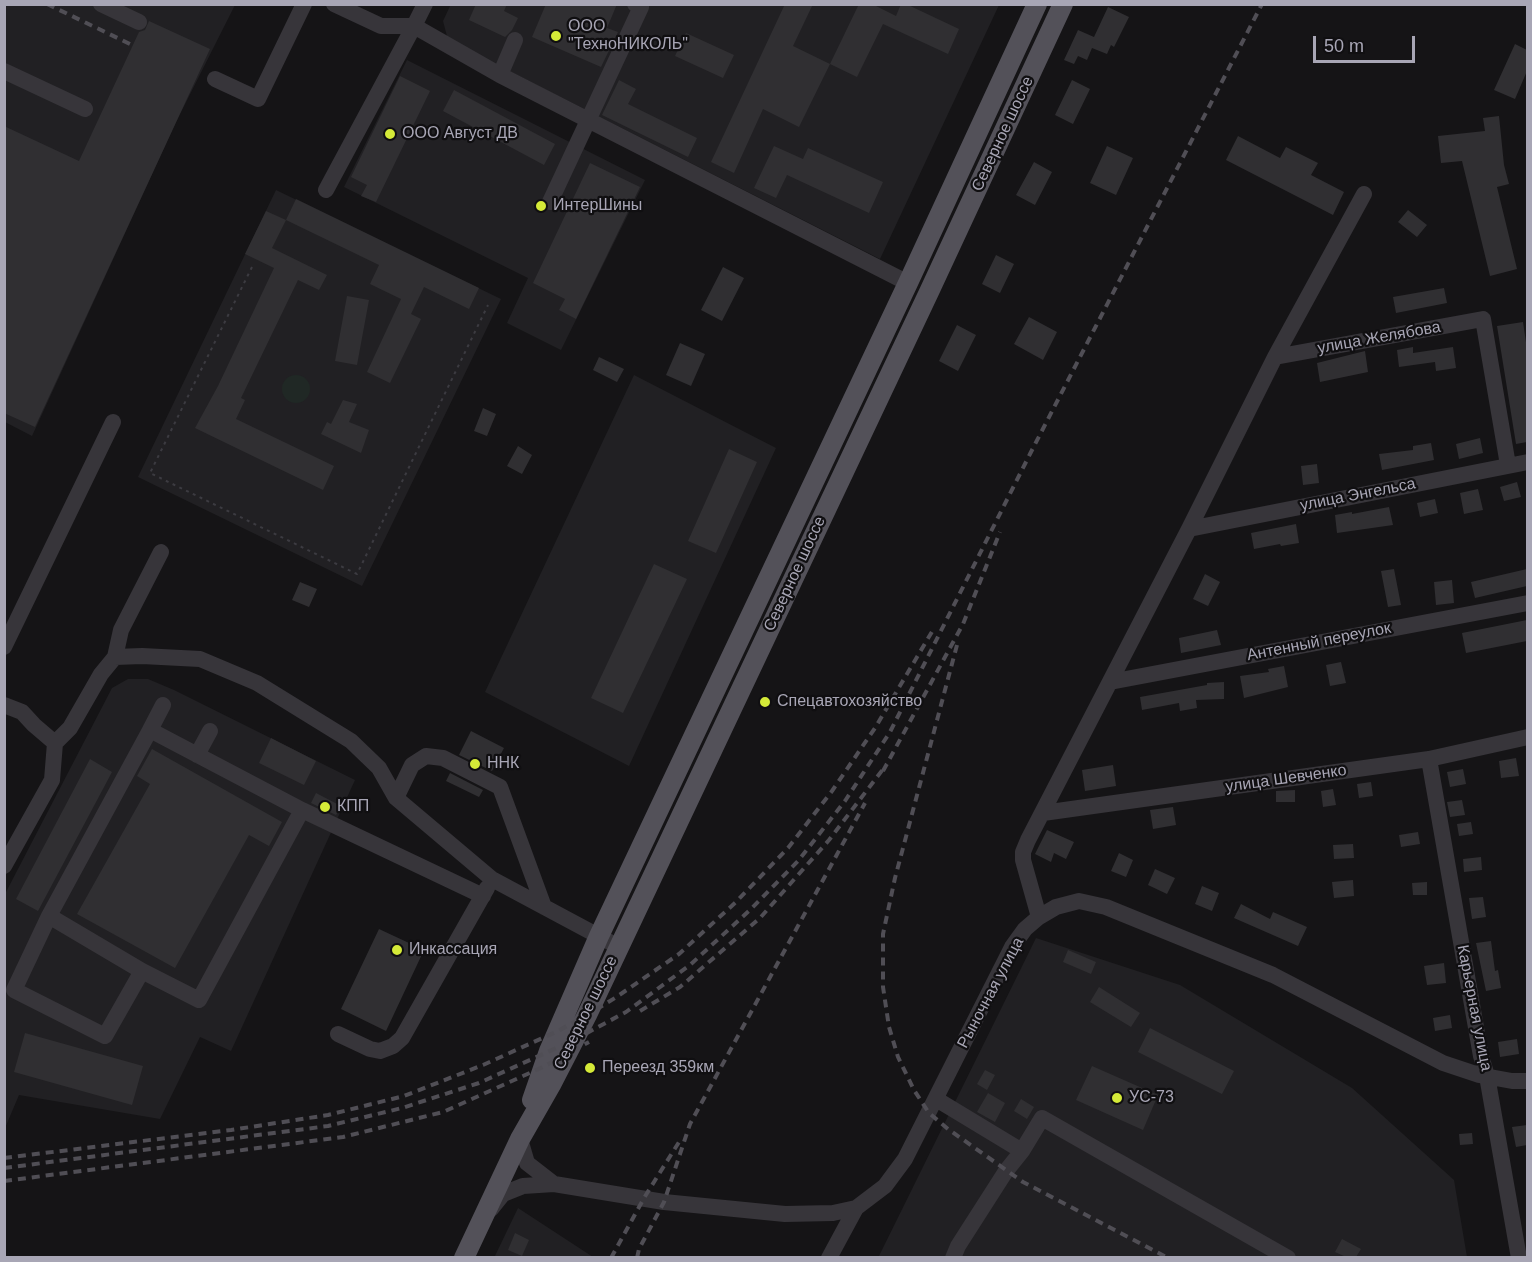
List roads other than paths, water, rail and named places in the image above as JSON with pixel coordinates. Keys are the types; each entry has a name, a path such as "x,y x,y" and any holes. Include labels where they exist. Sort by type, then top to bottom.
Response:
{"main road":[{"name":"Северное шоссе","path":"520,1139 549,1051 599,936 908,283 1037,4"},
{"name":"Северное шоссе","path":"464,1257 520,1139 552,1083 619,947 1063,4"},
{"path":"908,283 929,292"}],"street":[{"path":"100,4 139,22"},
{"path":"216,79 258,99 304,4"},
{"path":"334,4 381,26 414,26 500,75 908,283"},
{"path":"550,202 590,121 641,7 635,4"},
{"path":"327,190 414,26 420,6"},
{"path":"500,75 515,40"},
{"path":"4,71 85,109"},
{"path":"1040,917 1026,873 1023,852 1275,357 1365,194"},
{"name":"улица Желябова","path":"1275,357 1483,319 1508,465"},
{"path":"4,647 113,423"},
{"name":"улица Энгельса","path":"1189,529 1527,462"},
{"path":"4,866 52,780 55,743 70,728 100,674 115,657 121,630 161,552"},
{"name":"Антенный переулок","path":"1110,682 1527,603"},
{"path":"115,657 200,659 257,683 351,741 379,768 396,798 492,879 619,947"},
{"path":"4,705 22,712 55,743"},
{"path":"142,970 105,1036 14,990 49,916 163,705"},
{"path":"150,730 302,810 483,896"},
{"path":"197,755 210,731"},
{"name":"улица Шевченко","path":"1043,813 1429,759 1527,737"},
{"path":"396,798 412,765 426,756 443,758 500,787 544,907"},
{"name":"Карьерная улица","path":"1429,759 1519,1257"},
{"path":"49,916 199,1000 302,810"},
{"path":"338,1034 370,1049 380,1051 393,1046 402,1038 492,879"},
{"name":"Рыночная улица","path":"520,1139 527,1163 554,1184 664,1202 750,1211 811,1214 856,1208 885,1186 905,1159 1012,947 1025,929 1056,907 1079,902 1106,907 1273,975 1443,1063 1487,1076 1512,1081 1527,1081"},
{"path":"936,1099 1022,1151"},
{"path":"953,1257 1042,1118 1288,1257"},
{"path":"483,1218 503,1194 523,1186 554,1184"},
{"path":"829,1257 856,1208"}],"railway":[{"path":"47,4 130,44"},
{"path":"4,1168 328,1126 402,1108 479,1083 572,1041 626,1012 690,965 751,909 798,861 845,801 890,732 1031,452 1262,4"},
{"path":"883,771 963,624 1000,532"},
{"path":"4,1158 231,1130 328,1115 404,1096 483,1065 558,1031 587,1015 679,954 736,902 788,848 832,791 875,728 933,630"},
{"path":"957,645 895,878 883,934 883,987 889,1027 898,1057 914,1090 929,1113 948,1129 1023,1182 1168,1258"},
{"path":"640,1011 680,987 760,918 829,840 887,764"},
{"path":"637,1258 639,1249 664,1202 690,1124 865,803"},
{"path":"4,1181 343,1137 443,1112 543,1067 589,1042"},
{"path":"611,1258 644,1198 679,1142"}],"place":[{"name":"ООО \"ТехноНИКОЛЬ\"","path":"556,36"},
{"name":"ООО Август ДВ","path":"390,134"},
{"name":"ИнтерШины","path":"541,206"},
{"name":"Спецавтохозяйство","path":"765,702"},
{"name":"ННК","path":"475,764"},
{"name":"КПП","path":"325,807"},
{"name":"Инкассация","path":"397,950"},
{"name":"Переезд 359км","path":"590,1068"},
{"name":"УС-73","path":"1117,1098"}]}
